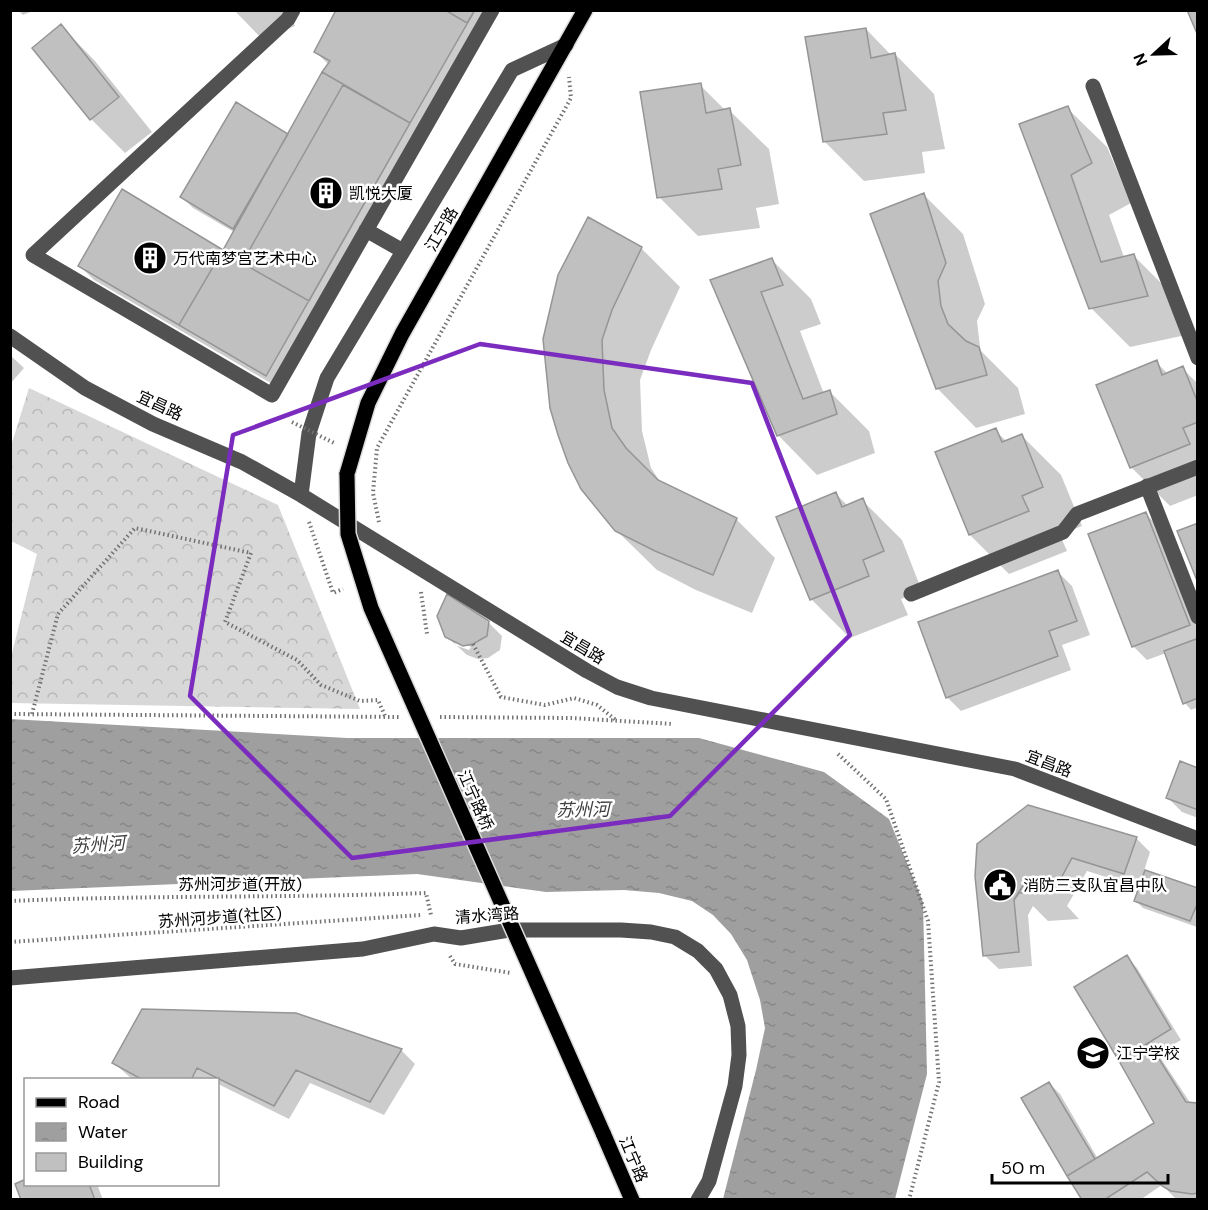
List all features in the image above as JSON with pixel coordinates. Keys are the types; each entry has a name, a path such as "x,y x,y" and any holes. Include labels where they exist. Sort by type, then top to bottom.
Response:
{"main road":[{"name":"江宁路","path":"347,474 368,403 402,334 585,10"},
{"name":"江宁路桥","path":"347,474 348,534 371,608 603,1133"},
{"name":"江宁路","path":"603,1133 632,1200"}],"street":[{"path":"293,10 288,19 33,255 272,394 492,10"},
{"path":"301,495 309,433 327,378 513,70 566,45"},
{"path":"1093,86 1197,358"},
{"path":"366,230 403,251"},
{"name":"宜昌路","path":"10,336 85,388 153,424 242,462 301,495 587,671 617,687 651,698 1015,769 1197,839"},
{"path":"911,594 1063,532 1077,514 1197,468"},
{"path":"1147,486 1197,617"},
{"name":"清水湾路","path":"10,978 363,949 434,934 461,938 510,930 631,931 675,937 698,951 716,969 730,995 738,1026 739,1055 735,1086 709,1181 698,1200"}],"path":[{"path":"385,546 373,493 377,448 571,98 566,45"},
{"path":"292,422 334,443"},
{"path":"32,714 58,614 135,528 251,553 225,622 297,660 321,685 360,701 378,700 385,717"},
{"path":"317,548 333,593 343,589"},
{"path":"428,634 421,592 429,593"},
{"path":"473,644 501,697 545,705 574,698 597,705 618,721"},
{"path":"10,714 408,717"},
{"path":"432,717 571,718 675,724"},
{"path":"837,753 886,799 928,921 939,1082 909,1200"},
{"name":"苏州河步道(开放)","path":"10,901 196,896 314,897 426,893 434,934"},
{"name":"苏州河步道(社区)","path":"10,942 430,915"},
{"path":"455,964 511,973"}],"highlighted area":[{"path":"480,344 752,383 850,635 670,816 352,858 190,696 233,435"}],"green space":[{"path":"29,388 278,505 360,709 11,703 11,657 37,554 11,541 11,446"}],"water":[{"name":"苏州河","path":"10,719 347,738 699,738 824,772 889,819 923,902 927,1074 895,1199 723,1199 765,1028 760,1000 747,960 731,934 713,915 692,901 659,893 624,890 546,892 417,874 11,891"}],"building":[{"path":"336,10 475,10 410,123 322,72 330,61 314,52"},
{"path":"445,10 475,10 467,23"},
{"path":"1187,10 1198,10 1198,36"},
{"path":"61,24 119,97 90,120 32,48"},
{"path":"866,28 871,58 895,53 906,110 883,113 887,134 823,142 805,37"},
{"path":"322,72 410,123 266,376 78,266 122,189 223,250"},
{"path":"701,83 706,113 730,108 741,165 718,169 722,189 657,198 640,92"},
{"name":"凯悦大厦","path":"343,85 410,123 309,301 242,263"},
{"path":"236,102 288,134 233,229 180,197"},
{"path":"1068,106 1092,163 1071,175 1101,262 1134,254 1148,296 1089,309 1019,124"},
{"name":"万代南梦宫艺术中心","path":"122,189 223,250 179,325 78,266"},
{"path":"924,193 946,263 938,281 941,306 948,324 966,341 979,347 987,375 936,389 870,214"},
{"path":"588,217 642,247 612,310 602,340 604,390 612,428 626,448 658,480 737,518 713,575 655,551 615,531 581,489 558,435 550,408 543,339 558,275"},
{"path":"772,258 783,285 761,292 803,399 830,390 837,414 777,436 710,280"},
{"path":"1157,360 1162,375 1183,366 1198,403 1198,422 1183,428 1190,444 1130,468 1096,385"},
{"path":"996,428 1002,442 1022,434 1043,487 1022,496 1029,511 969,535 935,452"},
{"path":"836,492 842,507 863,498 884,551 863,560 869,576 810,600 776,517"},
{"path":"1146,512 1190,625 1132,647 1088,534"},
{"path":"1198,523 1198,583 1177,531"},
{"path":"1058,570 1077,621 1049,631 1058,656 946,698 918,622"},
{"path":"447,594 489,621 487,636 473,644 463,646 445,637 437,616"},
{"path":"1196,639 1198,644 1198,698 1183,704 1164,651"},
{"path":"1180,761 1198,768 1198,810 1166,798"},
{"name":"消防三支队宜昌中队","path":"1028,805 1137,837 1124,874 1072,858 1054,891 1027,879 1014,900 1019,952 983,956 975,876 977,844"},
{"path":"1145,870 1198,888 1198,902 1190,921 1134,901"},
{"name":"消防三支队宜昌中队","path":"1027,879 1054,891 1019,893 1014,900"},
{"path":"1127,955 1171,1029 1119,1061 1074,987"},
{"path":"142,1009 296,1013 402,1049 370,1102 296,1070 274,1106 197,1068 192,1078 139,1078 112,1063"},
{"path":"1149,1043 1186,1102 1198,1103 1198,1193 1171,1191 1147,1172 1104,1200 1082,1200 1067,1176 1154,1123 1119,1061"},
{"path":"1049,1082 1095,1159 1067,1176 1021,1098"},
{"path":"24,1180 24,1186 90,1186 95,1200 21,1200 15,1184"}],"place":[{"name":"凯悦大厦","path":"326,193"},
{"name":"万代南梦宫艺术中心","path":"150,258"},
{"name":"消防三支队宜昌中队","path":"1000,885"},
{"name":"江宁学校","path":"1093,1053"}]}
